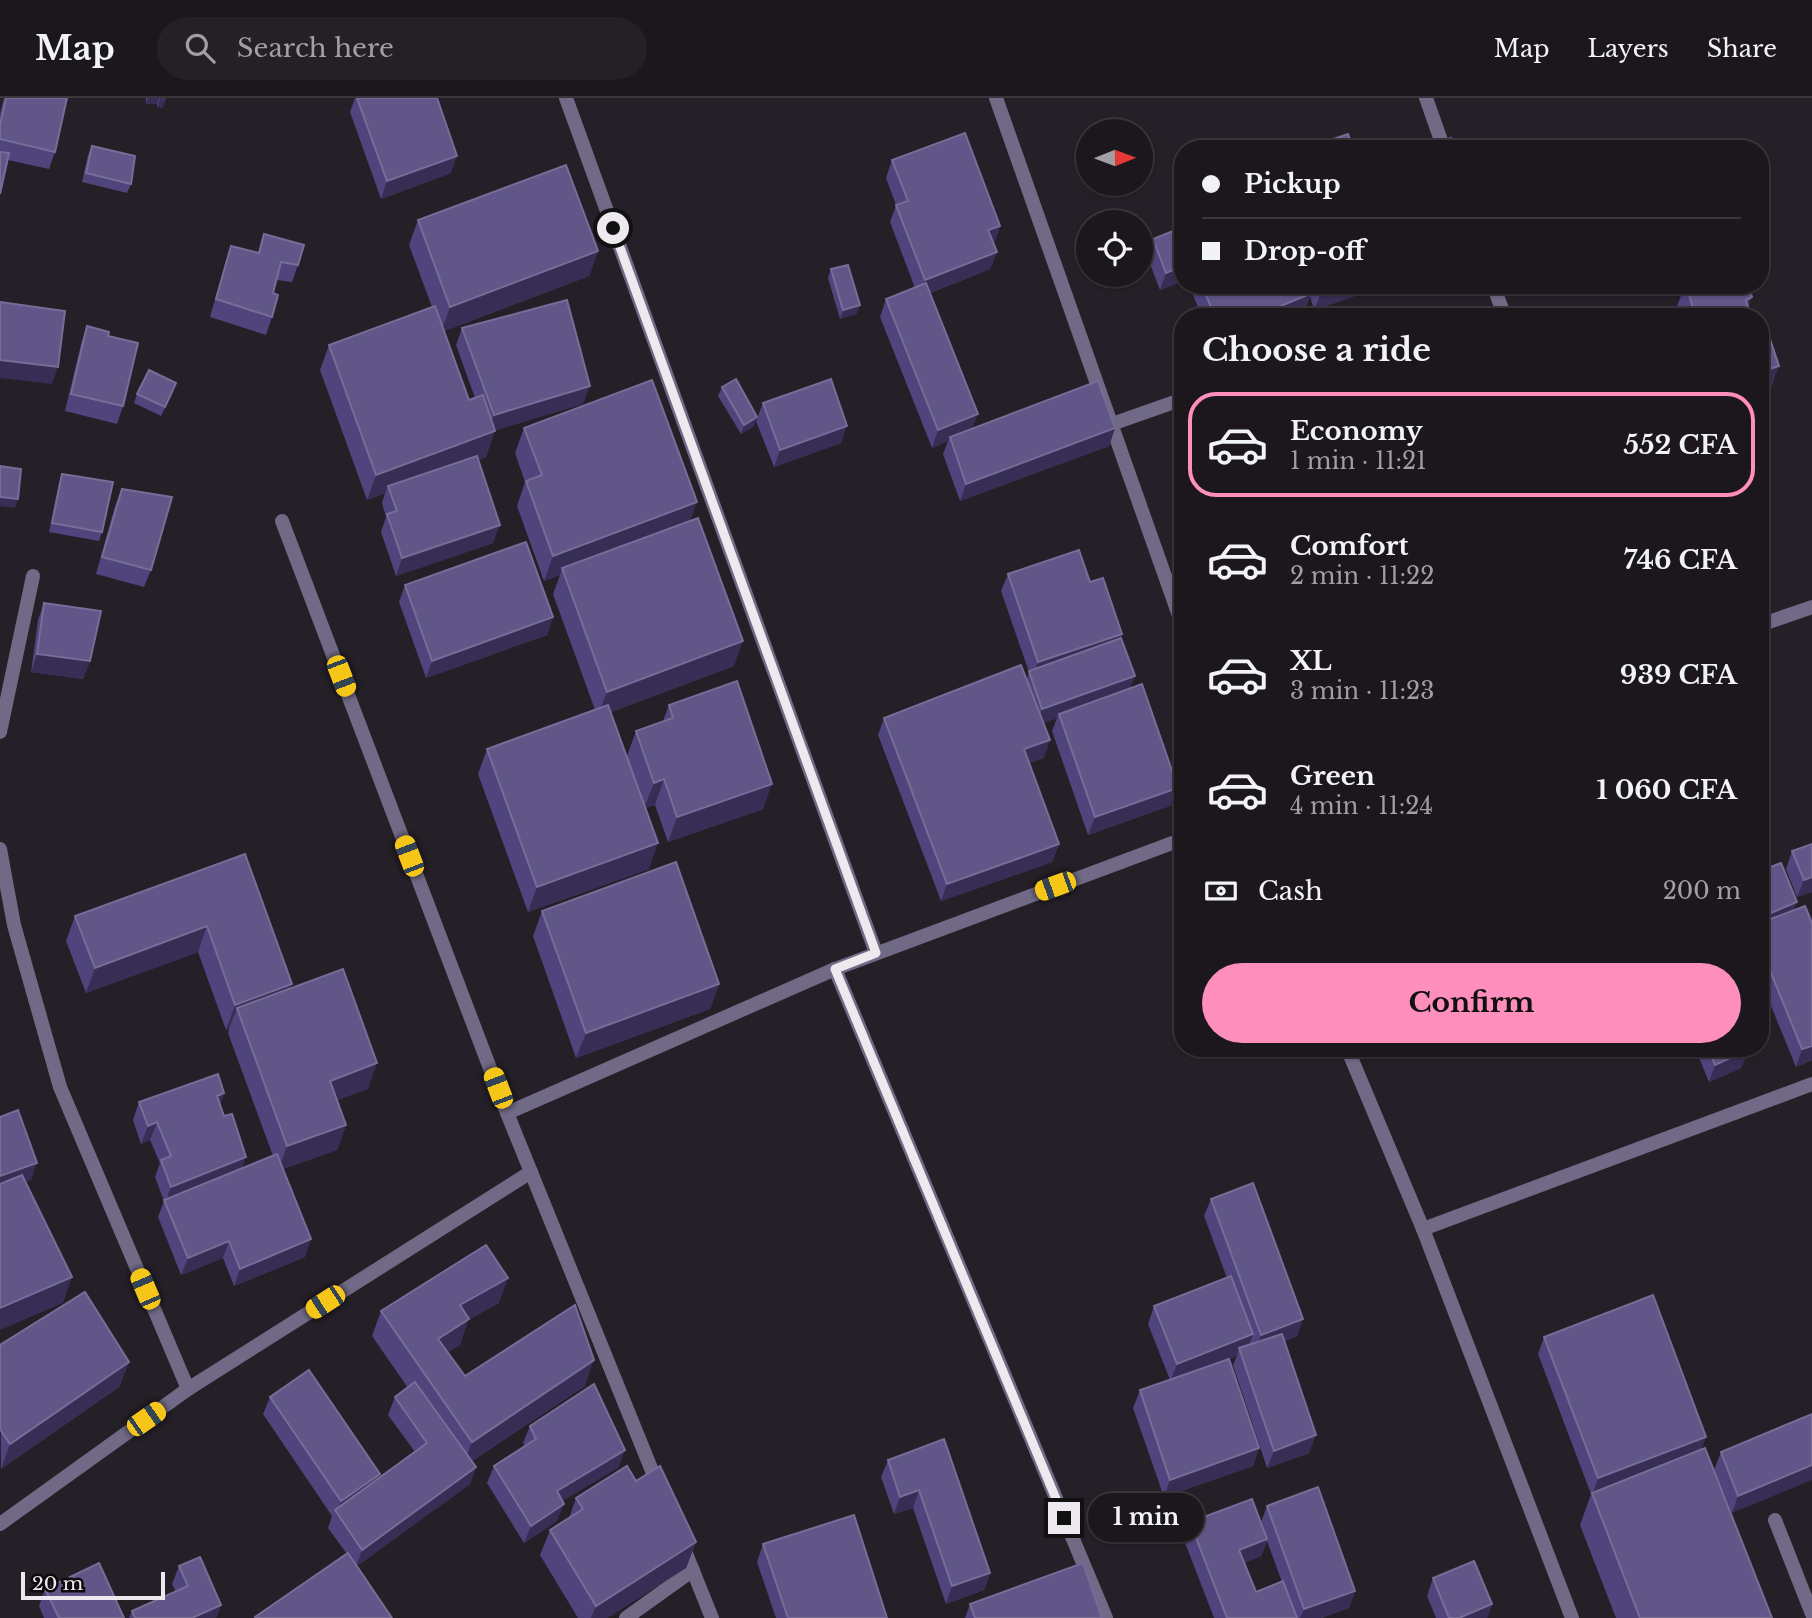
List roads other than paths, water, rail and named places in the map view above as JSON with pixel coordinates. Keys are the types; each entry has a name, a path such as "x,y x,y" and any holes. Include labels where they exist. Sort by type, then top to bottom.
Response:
{"street":[{"path":"566,98 876,953"},
{"path":"996,98 1174,602"},
{"path":"1426,98 1441,140"},
{"path":"1111,424 1174,402"},
{"path":"282,521 507,1113 667,1506"},
{"path":"0,732 33,576"},
{"path":"1769,622 1812,607"},
{"path":"507,1113 835,969 1174,842"},
{"path":"0,849 14,925 60,1087 188,1389"},
{"path":"835,969 1106,1618"},
{"path":"1351,1057 1423,1229 1572,1618"},
{"path":"1423,1229 1812,1084"},
{"path":"0,1524 188,1389 531,1172"},
{"path":"1775,1520 1812,1614"},
{"path":"677,1531 712,1618"},
{"path":"625,1618 693,1570"}]}
